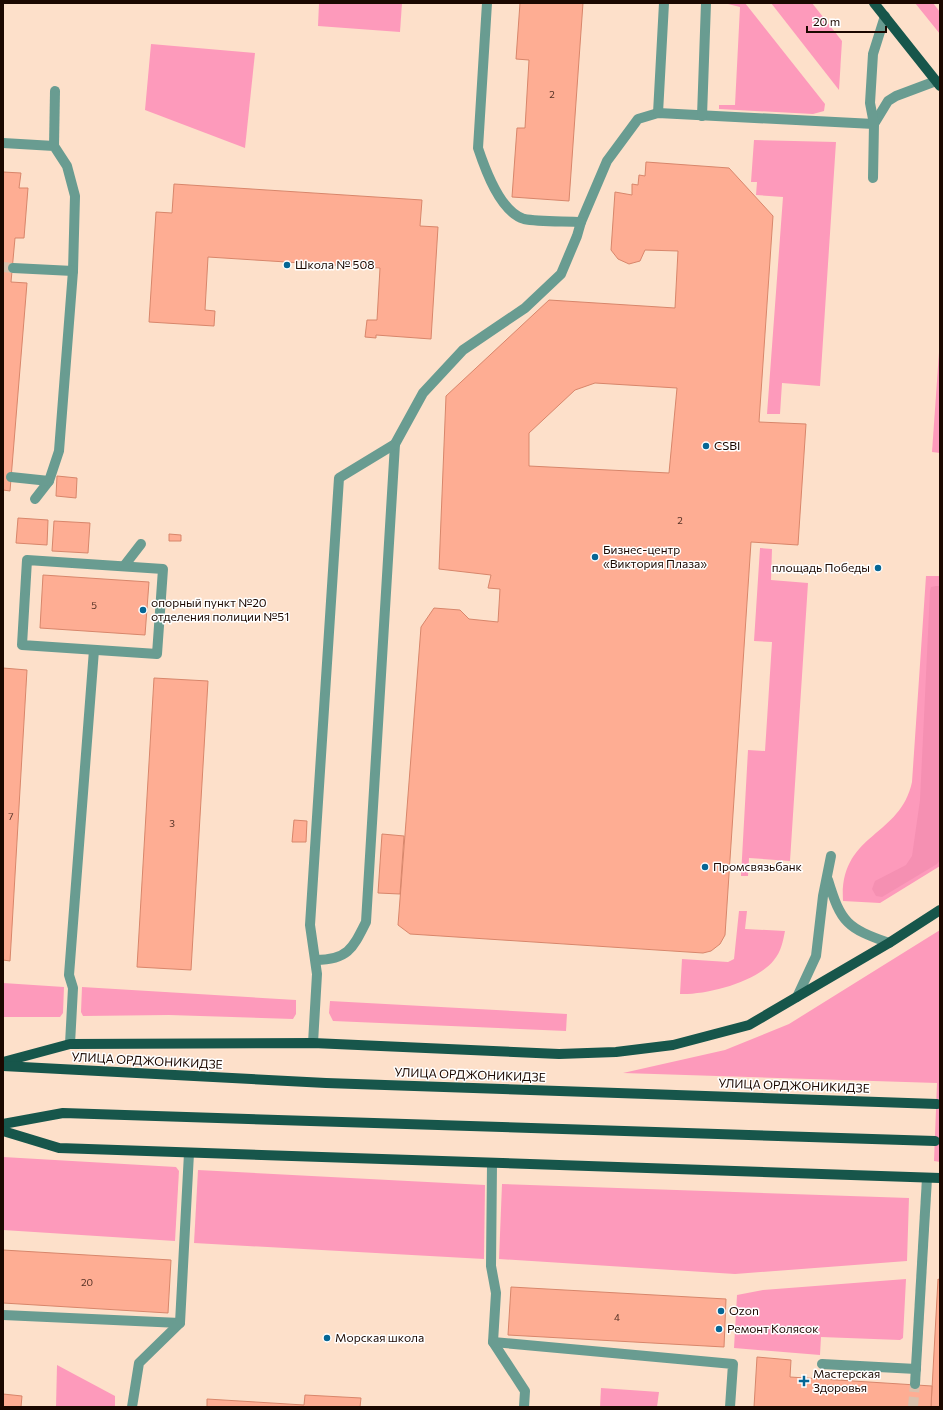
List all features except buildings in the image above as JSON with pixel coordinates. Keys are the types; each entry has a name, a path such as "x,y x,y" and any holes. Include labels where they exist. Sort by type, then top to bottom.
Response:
{"main road":[{"path":"874,3 938,83"},
{"path":"3,1062 70,1044 313,1043 559,1054 616,1052 673,1045 749,1025 889,943 940,910"},
{"name":"УЛИЦА ОРДЖОНИКИДЗЕ","path":"3,1066 326,1083 936,1104"},
{"path":"3,1124 63,1113 935,1141"},
{"path":"3,1131 59,1148 492,1164 940,1178"}],"lane":[{"path":"487,3 478,148 485,170 505,206 524,219 581,222"},
{"path":"658,113 664,3"},
{"path":"702,116 706,3"},
{"path":"873,178 874,124 870,103 873,54 884,16"},
{"path":"874,124 888,101 896,96 938,83"},
{"path":"35,499 49,481 59,451 73,271 75,196 67,166 54,146 55,91"},
{"path":"316,960 333,960 353,947 366,922 395,444 423,393 464,350 525,308 561,274 607,161 638,119 658,113 874,124"},
{"path":"3,143 54,146"},
{"path":"12,268 73,271"},
{"path":"313,1043 318,974 310,925 339,478 395,444"},
{"path":"11,477 49,481"},
{"path":"124,566 141,544"},
{"path":"27,560 163,569 157,654 94,650 22,645 27,560"},
{"path":"70,1044 73,988 69,975 94,650"},
{"path":"797,996 816,956 831,856"},
{"path":"827,878 838,910 846,922 861,933 889,943"},
{"path":"132,1407 139,1363 180,1323 189,1153"},
{"path":"492,1164 491,1266 496,1293 493,1342 524,1391 524,1407"},
{"path":"915,1384 927,1178"},
{"path":"3,1315 180,1323"},
{"path":"493,1342 733,1364 730,1407"},
{"path":"822,1364 916,1369"}],"shaded area":[{"path":"319,3 402,3 400,32 318,26"},
{"path":"724,3 745,3 825,104 824,111 813,114 719,109 719,105 735,105 740,7"},
{"path":"771,3 812,3 842,41 839,90"},
{"path":"915,3 933,3 940,12 940,34"},
{"path":"151,44 255,53 245,148 145,110"},
{"path":"754,140 836,142 820,386 782,383 780,414 767,414 783,197 756,195 757,182 751,182"},
{"path":"940,338 940,453 932,452"},
{"path":"760,548 772,549 771,580 808,583 790,861 749,858 748,876 741,876 748,750 765,751 772,642 754,641"},
{"path":"926,576 940,576 940,866 880,903 843,901 844,879 850,862 860,848 896,815 905,800 912,782"},
{"path":"940,586 940,860 937,864 882,897 876,896 872,889 875,881 906,865 912,856 920,800 930,591 931,587"},
{"path":"739,911 747,911 745,929 785,931 778,954 774,960 756,975 731,986 704,992 680,994 682,959 728,962 734,959"},
{"path":"940,930 940,1162 934,1161 937,1083 623,1073 725,1050 789,1024"},
{"path":"3,983 64,987 63,1013 60,1017 3,1017"},
{"path":"82,987 296,1000 296,1014 293,1019 169,1015 83,1016 81,1012"},
{"path":"330,1001 567,1014 566,1031 333,1021 329,1013"},
{"path":"3,1157 176,1167 179,1171 175,1241 3,1230"},
{"path":"198,1170 485,1185 484,1259 194,1243"},
{"path":"502,1184 909,1198 907,1261 735,1274 499,1259"},
{"path":"906,1279 903,1338 900,1340 821,1337 820,1355 734,1348 737,1295 763,1290"},
{"path":"57,1365 115,1396 115,1407 56,1407"},
{"path":"601,1388 659,1392 657,1407 600,1407"}],"tunnel":[{"path":"3,267 13,268"},
{"path":"913,1407 915,1384"}],"place":[{"name":"Школа № 508","path":"287,265"},
{"name":"CSBI","path":"706,446"},
{"name":"Бизнес-центр «Виктория Плаза»","path":"595,557"},
{"name":"площадь Победы","path":"878,568"},
{"name":"опорный пункт №20 отделения полиции №51","path":"143,610"},
{"name":"Промсвязьбанк","path":"705,867"},
{"name":"Ozon","path":"721,1311"},
{"name":"Ремонт Колясок","path":"719,1329"},
{"name":"Морская школа","path":"327,1338"},
{"name":"Мастерская Здоровья","path":"804,1381"}]}
